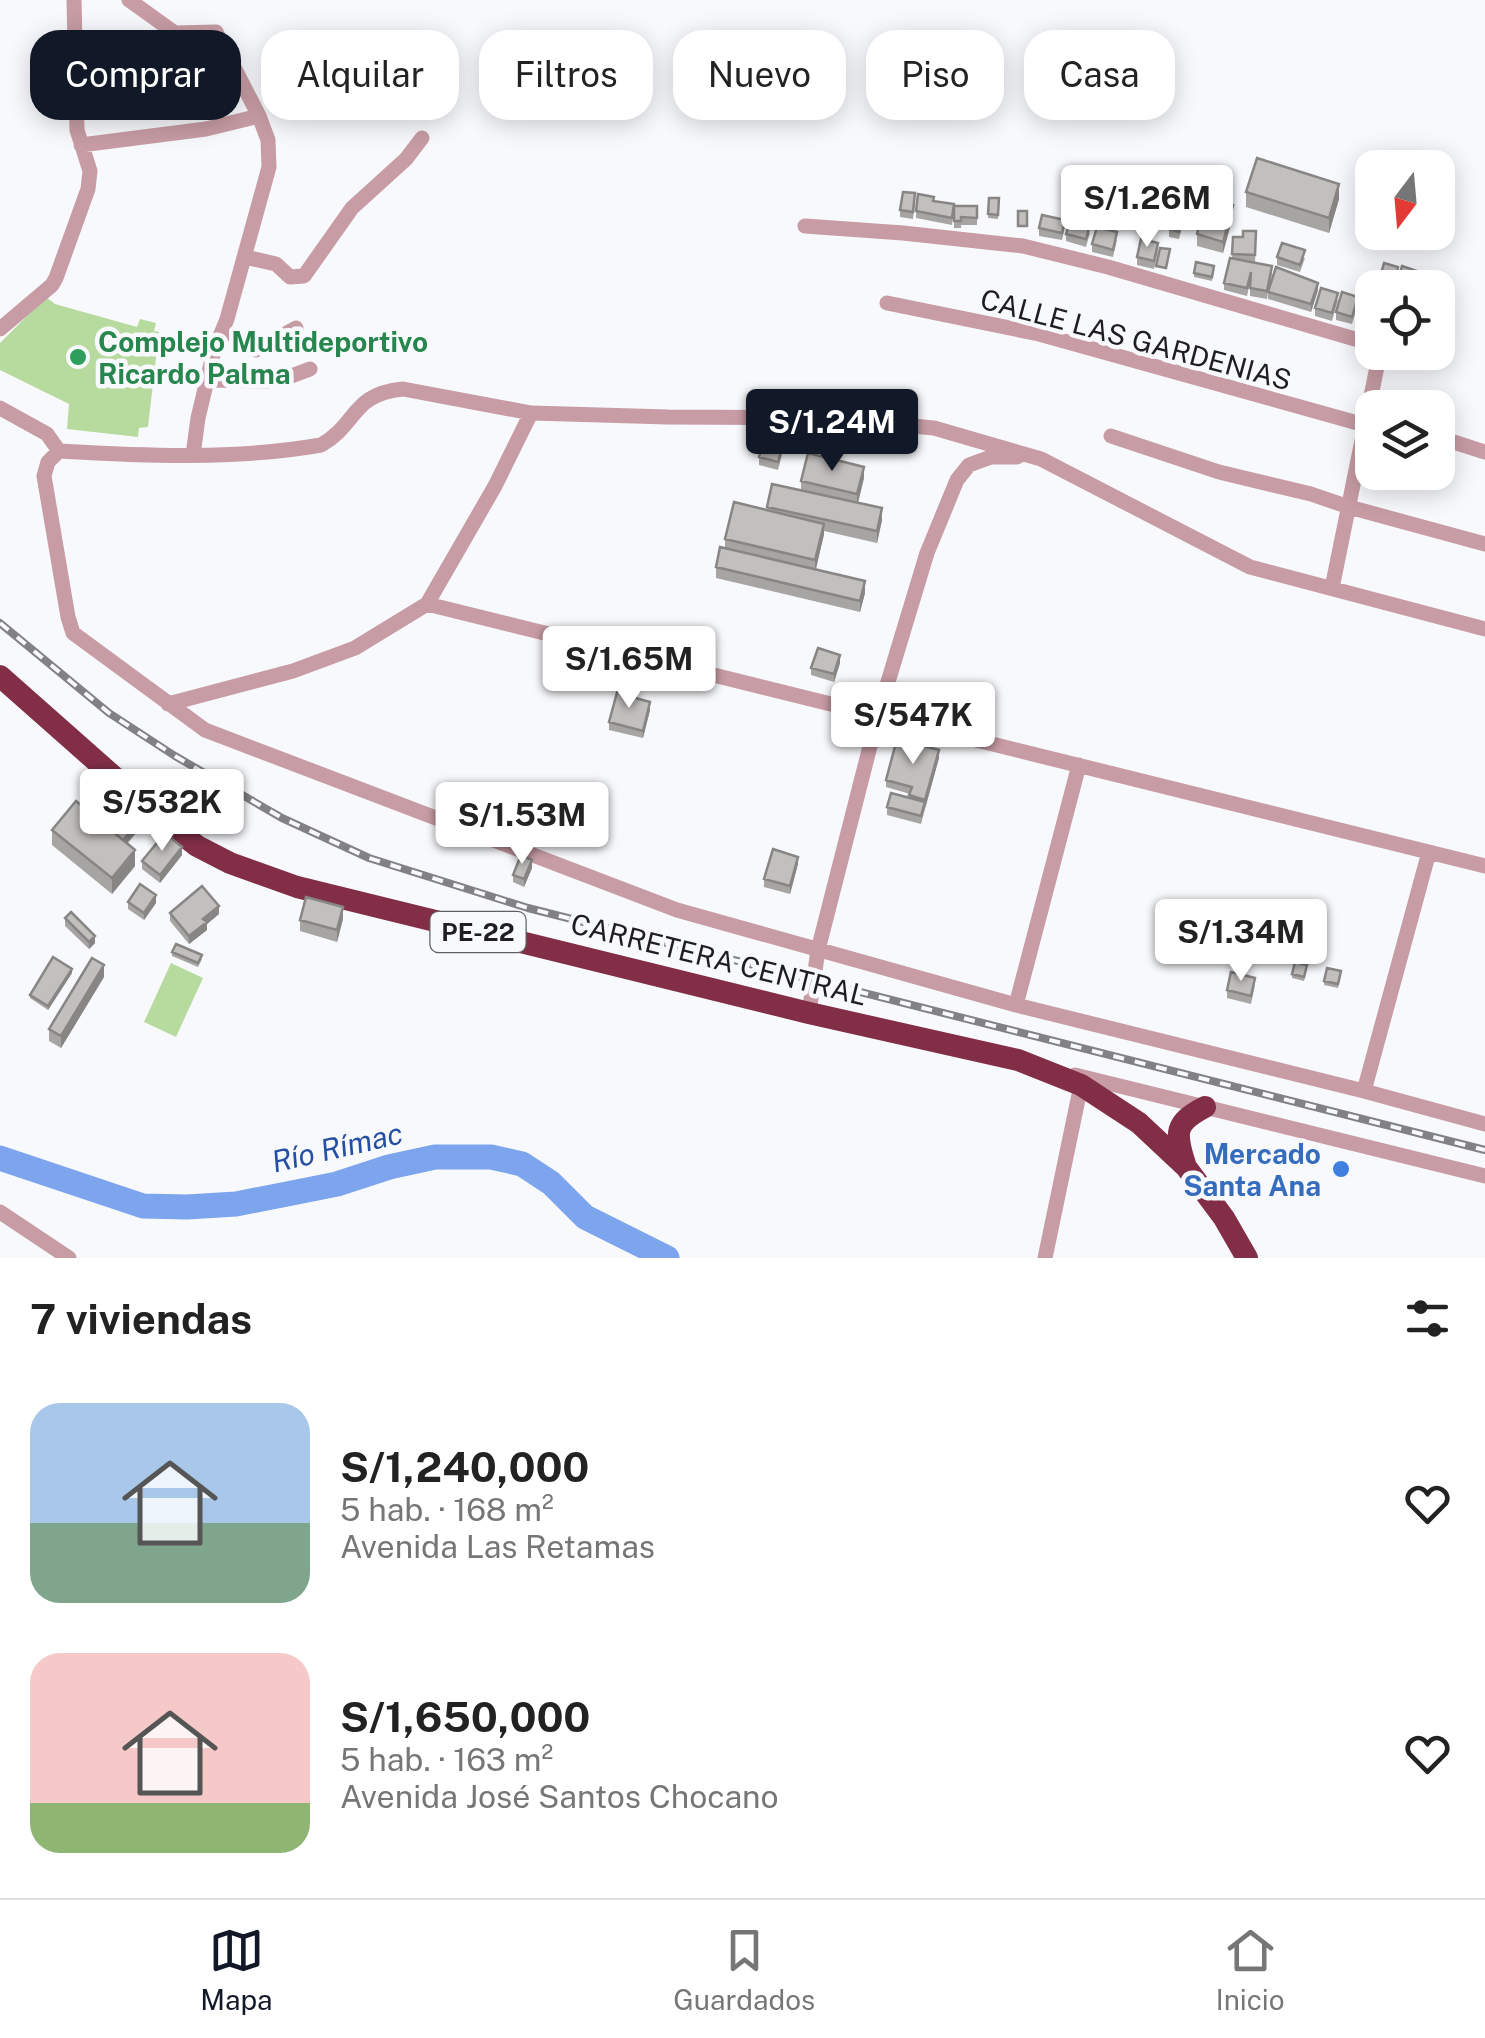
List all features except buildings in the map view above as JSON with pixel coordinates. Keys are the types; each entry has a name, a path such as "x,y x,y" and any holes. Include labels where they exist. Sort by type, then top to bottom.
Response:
{"highway":[{"name":"CARRETERA CENTRAL","path":"0,676 156,814 197,846 230,863 297,887 809,1013 1018,1060"},
{"name":"PE-22","path":"1018,1060 1081,1084 1139,1122 1186,1168 1224,1218 1246,1258"},
{"path":"1186,1168 1177,1141 1178,1129 1206,1107"}],"street":[{"path":"0,328 52,285 88,189 90,171 76,114 74,0"},
{"path":"129,0 175,33 216,32 268,140 269,168 214,351 193,455"},
{"path":"81,146 206,128 259,116"},
{"path":"245,257 276,264 290,277 304,276 352,208 406,159 422,138"},
{"path":"806,226 1024,246 1355,339"},
{"name":"CALLE LAS GARDENIAS","path":"887,303 1039,334 1355,423"},
{"path":"223,329 256,350 296,328"},
{"path":"207,380 266,381 310,369"},
{"path":"56,453 219,456 321,444 333,438 370,398 383,390 403,388 531,413 826,418 934,428 1041,459 1239,562 1289,579 1485,628"},
{"path":"0,408 47,434 56,453"},
{"path":"168,704 293,671 355,648 428,604 531,413"},
{"path":"1111,436 1220,472 1485,544"},
{"path":"1455,443 1485,452"},
{"path":"56,453 44,476 73,633 205,730 677,910 1016,1004 1485,1124"},
{"path":"809,1013 818,950 878,714 927,553 958,480 969,465 990,458 1041,459"},
{"path":"1332,588 1355,488"},
{"path":"428,604 1485,866"},
{"path":"1016,1004 1079,765"},
{"path":"1364,1091 1428,852"},
{"path":"1018,1060 1485,1176"},
{"path":"1045,1258 1081,1084"},
{"path":"0,1212 69,1258"}],"green space":[{"name":"Complejo Multideportivo Ricardo Palma","path":"46,297 55,304 137,327 140,319 156,323 154,331 159,332 148,427 139,428 138,437 67,429 69,404 0,370 0,343"},
{"path":"171,963 203,978 176,1037 144,1022"}],"waterway":[{"name":"Río Rímac","path":"0,1158 143,1206 187,1207 236,1204 337,1184 435,1157 491,1157 522,1164 551,1183 585,1217 667,1258"}],"railway":[{"path":"0,623 109,713 175,756 282,818 369,858 528,908 1485,1150"}],"place":[{"name":"Complejo Multideportivo Ricardo Palma","path":"78,357"},
{"name":"Mercado Santa Ana","path":"1341,1169"}]}
